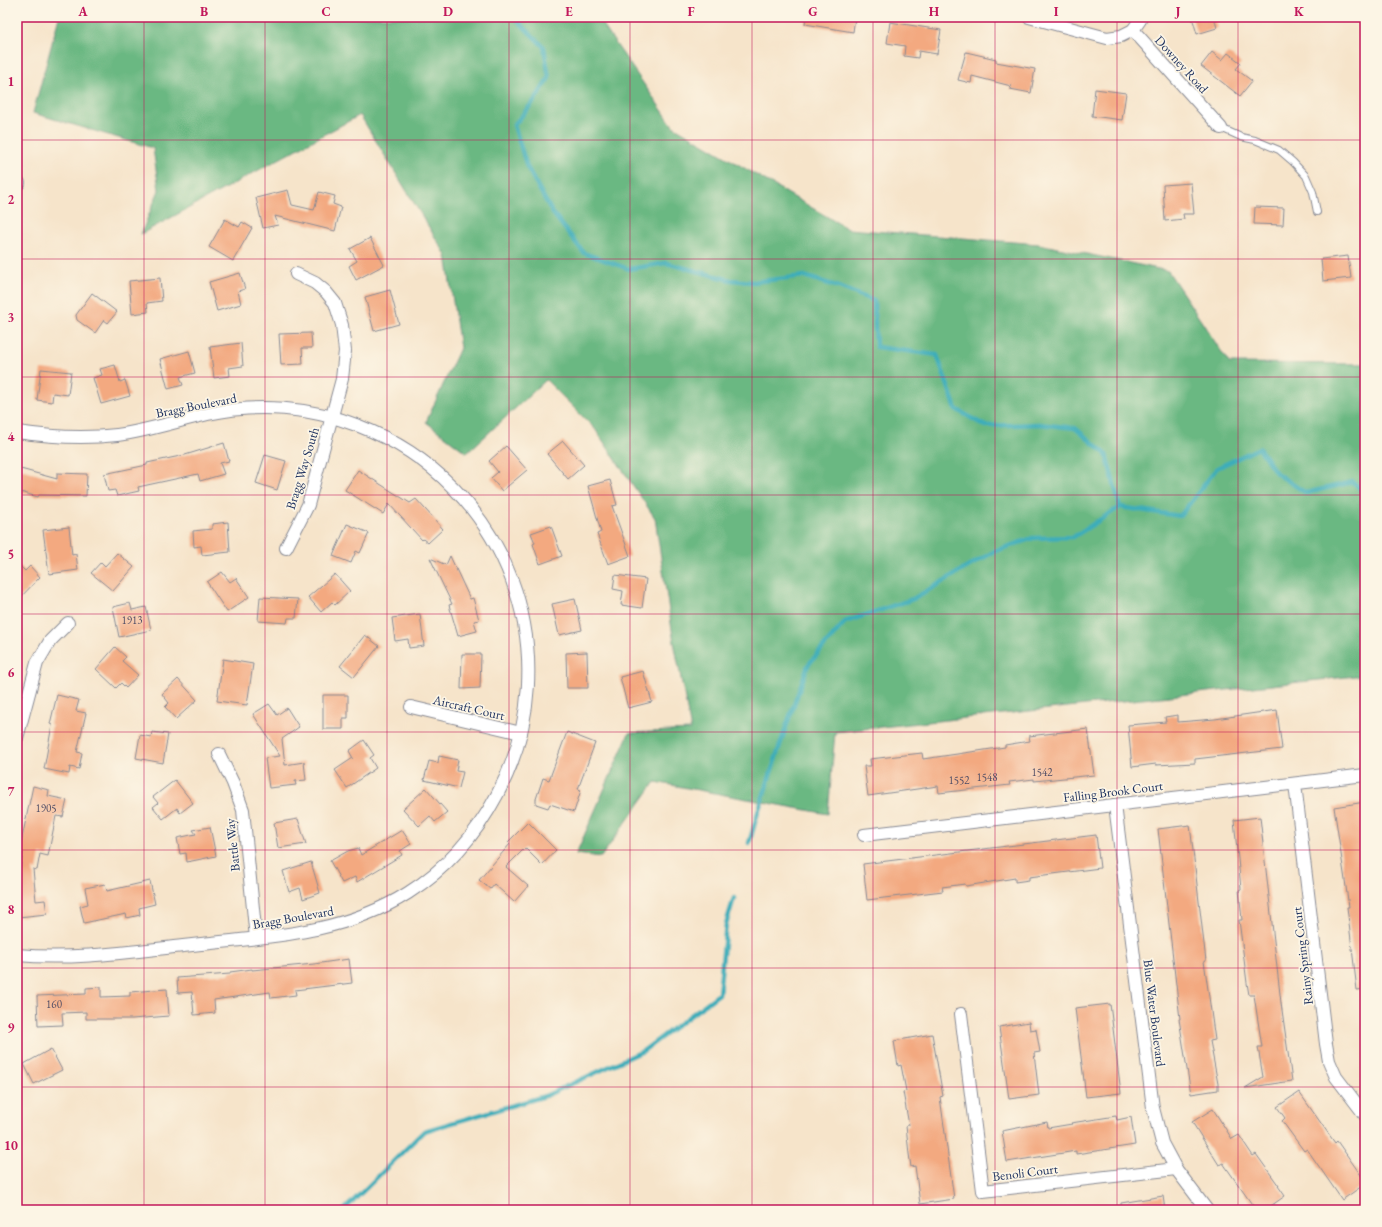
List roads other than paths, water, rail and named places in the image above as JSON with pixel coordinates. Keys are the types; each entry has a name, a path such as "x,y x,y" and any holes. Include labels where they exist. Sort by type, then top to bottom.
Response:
{"street":[{"path":"1029,17 1107,38 1121,36 1133,30 1140,20 1140,17"},
{"name":"Downey Road","path":"1133,30 1221,128"},
{"name":"Bragg Way South","path":"286,548 308,505 342,379 344,352 342,326 335,303 326,292 315,283 296,274"},
{"name":"Bragg Boulevard","path":"17,432 50,437 86,438 120,434 212,413 250,408 286,409 310,412 357,425 383,436 423,460 442,476 473,510 489,533 503,558 513,583 521,610 526,642 528,675 526,711 514,759 503,785 489,810 476,830 436,872 410,892 384,907 350,921 316,930 256,938 98,955 57,957 17,954"},
{"path":"17,738 37,664 50,641 68,623"},
{"name":"Aircraft Court","path":"411,707 521,733"},
{"name":"Battle Way","path":"219,754 233,783 243,810 256,938"},
{"name":"Falling Brook Court","path":"864,835 1365,775"},
{"name":"Rainy Spring Court","path":"1295,784 1329,1061 1336,1077 1365,1115"},
{"name":"Blue Water Boulevard","path":"1116,805 1153,1108 1162,1143 1176,1169 1207,1210"},
{"name":"Benoli Court","path":"961,1014 982,1191 1176,1169"}],"lane":[{"path":"1221,128 1240,137 1255,140 1279,150 1306,176 1313,192 1317,212"}],"waterway":[{"path":"514,17 544,47 549,78 534,101 514,125 527,167 552,212 584,253 629,269 666,263 731,280 753,282 804,276 839,287 874,301 876,347 937,355 956,409 985,426 1039,424 1075,428 1106,454 1120,507"},
{"path":"749,843 785,730 808,665 845,622 913,599 995,551 1033,538 1073,537 1120,507 1180,516 1217,468 1259,448 1276,473 1306,493 1353,482 1365,493"},
{"path":"344,1210 424,1131 545,1096 643,1051 719,994 726,924 734,898"}]}
